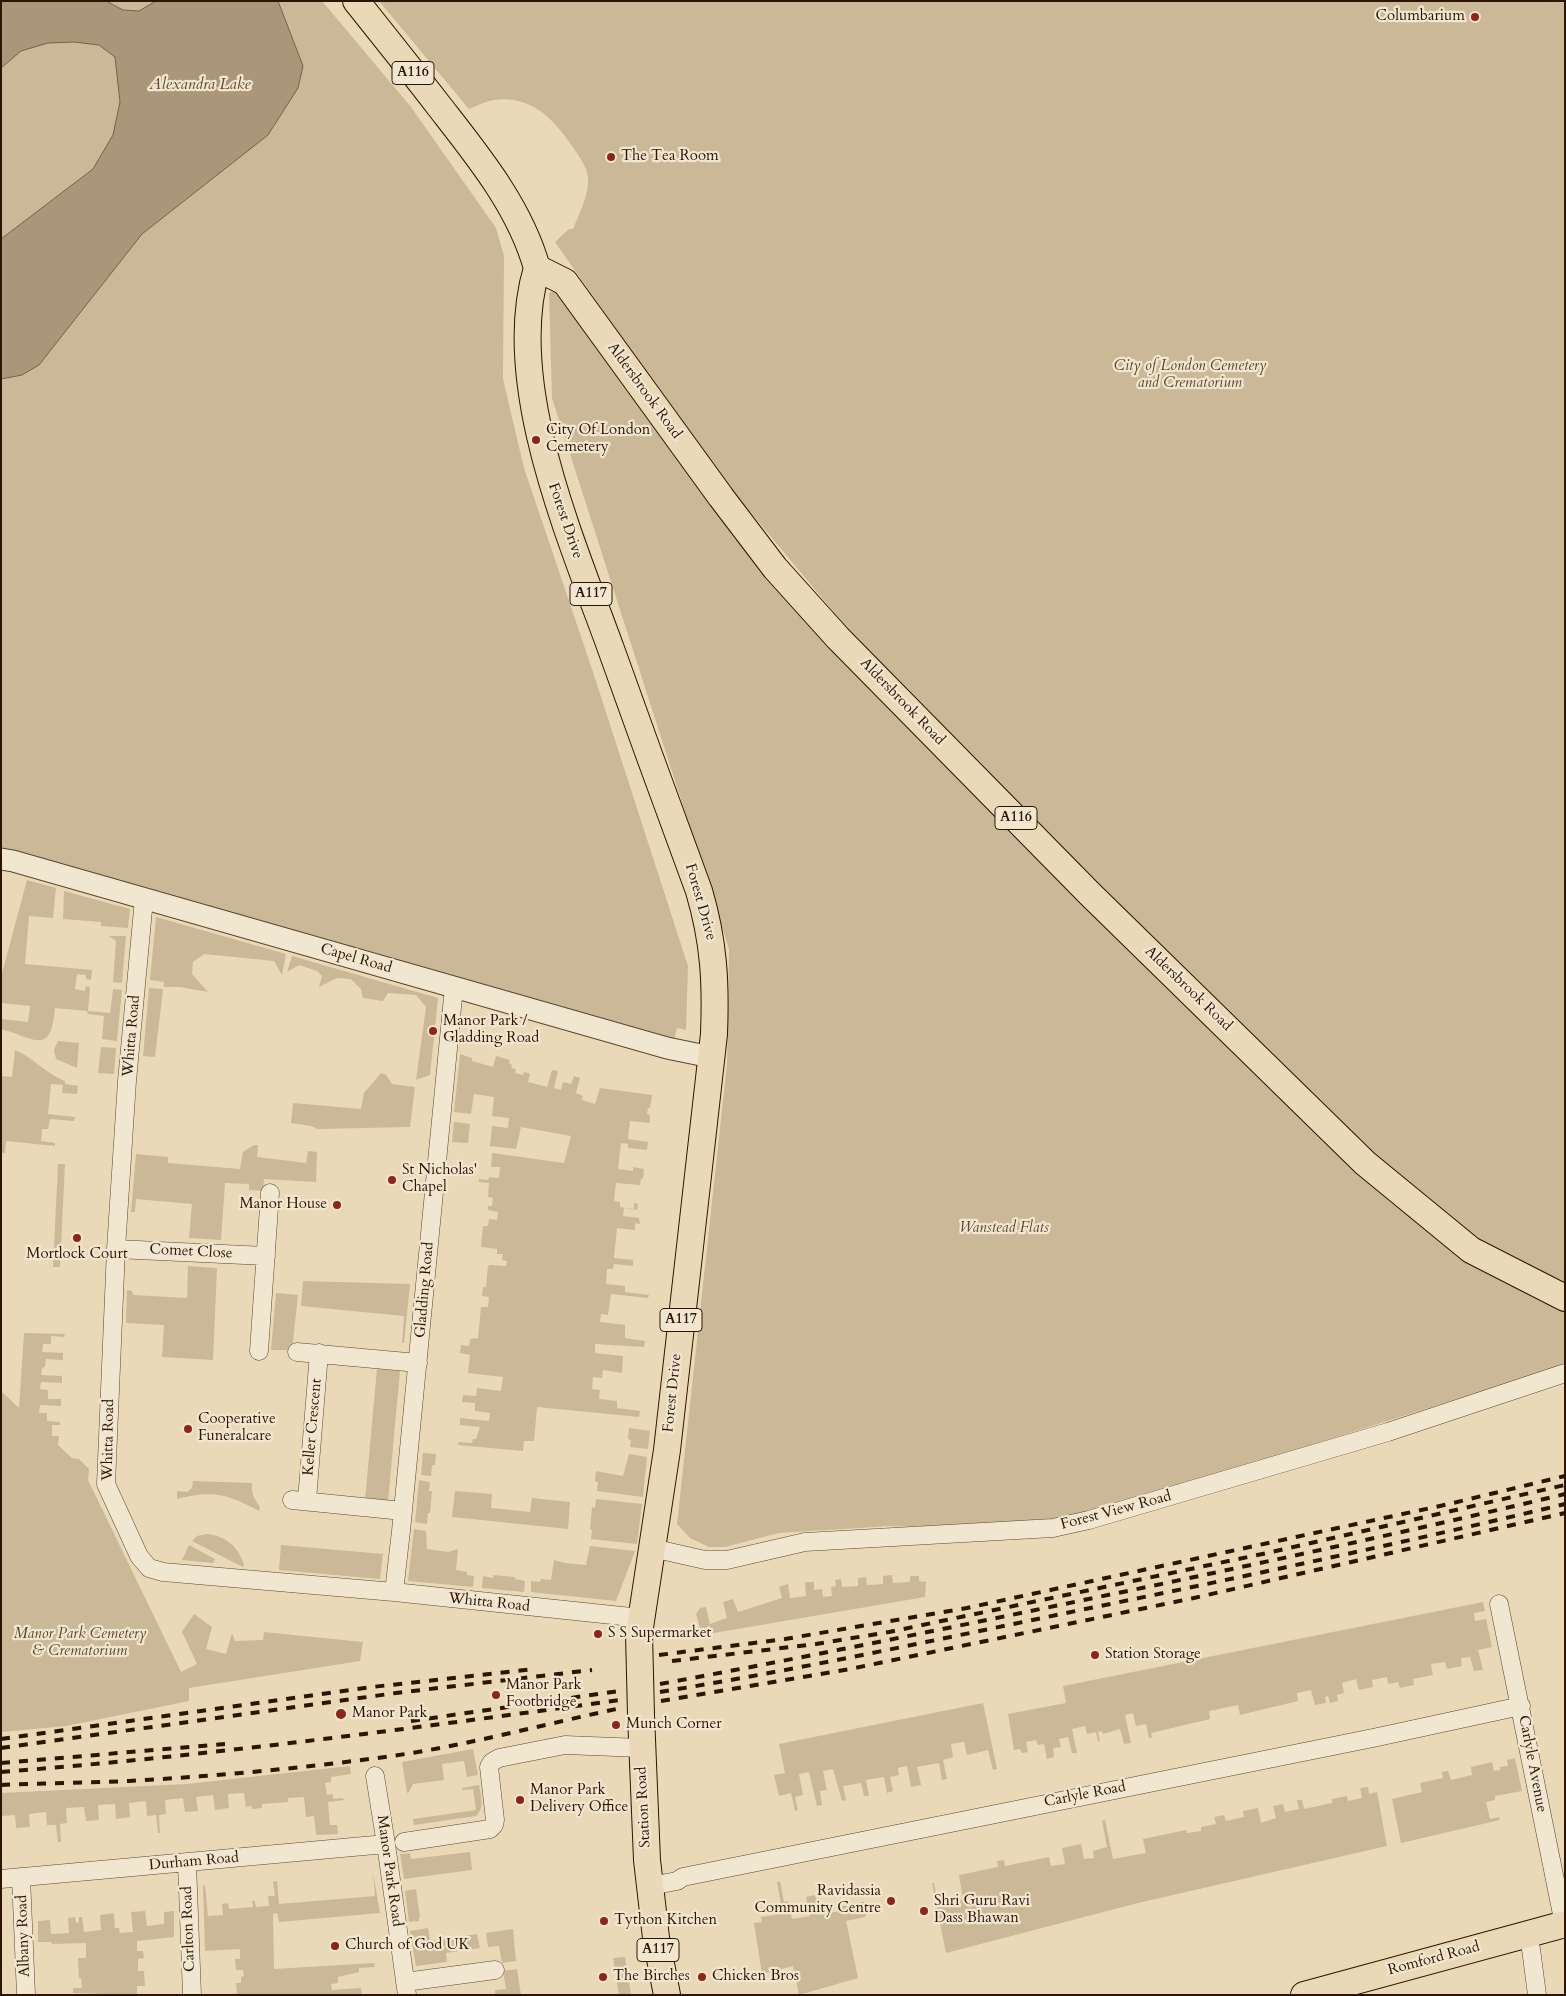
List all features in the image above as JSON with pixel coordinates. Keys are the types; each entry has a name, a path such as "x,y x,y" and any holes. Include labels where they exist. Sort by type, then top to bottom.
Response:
{"main road":[{"name":"A116","path":"356,1 471,146 498,184 530,243 537,268"},
{"name":"Forest Drive","path":"537,268 531,289 528,331 530,376 552,488 705,911 713,948 715,971 714,1034 670,1430 640,1626"},
{"name":"Aldersbrook Road","path":"537,268 565,282 715,489 775,568 845,645 1090,894 1365,1163 1471,1250 1565,1298"},
{"name":"Station Road","path":"640,1626 641,1748 650,1886 657,1946 667,1995"},
{"name":"Romford Road","path":"1304,1995 1360,1987 1527,1934 1565,1924"}],"street":[{"name":"Capel Road","path":"1,859 658,1045 711,1058"},
{"name":"Whitta Road","path":"144,899 116,1248 106,1484 139,1556 149,1568 163,1572 394,1592 640,1626"},
{"name":"Gladding Road","path":"394,1592 454,987"},
{"path":"259,1351 270,1193"},
{"name":"Comet Close","path":"116,1248 266,1256"},
{"path":"297,1352 418,1363"},
{"name":"Keller Crescent","path":"319,1354 300,1500 403,1510"},
{"name":"Forest View Road","path":"652,1548 705,1560 727,1560 804,1542 1053,1528 1089,1520 1388,1432 1565,1373"},
{"name":"Carlyle Avenue","path":"1499,1604 1565,1924"},
{"name":"Carlyle Road","path":"650,1886 677,1881 683,1877 1373,1738 1521,1706"},
{"name":"Manor Park Road","path":"404,1842 490,1829 494,1825 495,1820 489,1767 492,1762 499,1758 565,1745 641,1748"},
{"name":"Manor Park Road","path":"375,1776 406,1988"},
{"name":"Durham Road","path":"1,1879 386,1844"},
{"name":"Carlton Road","path":"186,1863 192,1995"},
{"name":"Albany Road","path":"21,1878 26,1995"},
{"path":"1527,1934 1531,1949 1537,1995"},
{"path":"406,1988 495,1970"}],"green space":[{"path":"1,1 322,1 411,107 496,228 504,256 503,379 524,468 592,669 688,966 686,1030 677,1028 674,1040 1,848"},
{"name":"City of London Cemetery and Crematorium","path":"379,1 1565,1 1565,1286 1471,1239 1312,1102 863,647 711,465 555,242 569,229 573,229 584,203 588,184 587,173 583,164 563,133 547,116 528,104 518,101 507,99 494,100 469,109"},
{"name":"Wanstead Flats","path":"563,287 757,556 1355,1166 1565,1307 1565,1365 1124,1504 1051,1521 962,1528 891,1526 779,1533 725,1547 709,1547 690,1538 677,1524 727,1064 729,949 552,398 549,293"},
{"path":"27,880 56,888 53,918 29,916 25,964 92,970 91,980 86,979 86,975 77,974 75,989 85,991 86,986 90,987 88,1011 110,1013 113,989 122,990 117,1041 102,1039 104,1016 88,1014 87,1011 55,1008 53,1024 45,1039 31,1039 1,1029 1,1019 28,1022 30,1006 1,1003 1,977"},
{"path":"64,891 130,909 128,928 101,926 101,922 63,919"},
{"path":"156,917 286,954 282,975 274,961 204,954 193,962 192,974 208,992 180,987 164,987 164,982 150,980"},
{"path":"109,936 126,936 122,983 113,982 116,941"},
{"path":"292,956 438,998 430,1075 416,1080 426,1007 416,995 388,993 383,1001 363,998 361,989 351,979 337,978 319,987 322,976 317,971 299,965 287,972"},
{"path":"149,988 163,989 155,1057 143,1056"},
{"path":"58,1041 79,1043 77,1068 56,1059 54,1050"},
{"path":"101,1047 116,1048 114,1074 98,1073"},
{"path":"15,1050 65,1081 65,1084 78,1086 77,1094 62,1093 63,1085 51,1084 48,1114 75,1117 74,1121 50,1119 48,1129 42,1129 41,1141 55,1143 55,1146 6,1141 5,1153 1,1153 1,1076 12,1077"},
{"path":"460,1054 472,1058 472,1061 493,1067 496,1056 510,1060 511,1068 516,1069 515,1073 523,1075 524,1072 530,1074 528,1082 547,1087 552,1070 558,1071 554,1088 561,1090 563,1082 571,1084 574,1076 580,1078 576,1093 583,1096 582,1100 595,1104 600,1088 652,1095 647,1114 650,1115 650,1123 630,1121 628,1139 648,1142 647,1150 628,1148 628,1144 621,1143 618,1169 633,1171 633,1167 644,1169 643,1179 641,1178 640,1185 616,1183 614,1201 620,1202 620,1207 634,1209 634,1203 638,1204 637,1210 624,1208 623,1216 639,1218 640,1224 635,1223 635,1230 617,1228 614,1258 633,1260 633,1266 614,1264 613,1269 607,1269 606,1284 625,1286 625,1292 649,1295 648,1298 611,1294 608,1315 601,1314 600,1322 625,1325 625,1338 645,1341 644,1347 595,1344 595,1353 623,1356 622,1373 603,1370 602,1378 593,1377 592,1389 600,1390 599,1399 617,1401 617,1408 640,1411 639,1417 537,1407 534,1441 524,1441 523,1451 458,1445 459,1442 472,1443 473,1439 476,1439 480,1427 460,1425 460,1418 489,1421 490,1413 475,1411 475,1403 462,1402 463,1395 476,1396 477,1388 501,1391 503,1377 468,1373 470,1355 460,1353 461,1345 469,1346 470,1339 478,1338 481,1307 488,1307 489,1297 482,1296 483,1287 486,1287 488,1266 506,1266 507,1261 502,1260 503,1254 497,1254 497,1249 481,1247 483,1226 488,1226 489,1219 497,1220 498,1212 488,1210 488,1206 492,1206 493,1198 488,1197 489,1183 479,1182 479,1179 499,1178 500,1167 491,1167 492,1153 564,1163 571,1136 521,1127 516,1149 490,1146 492,1126 508,1128 509,1118 492,1116 494,1097 474,1094 471,1114 454,1112"},
{"path":"381,1073 386,1075 392,1084 415,1087 410,1127 318,1129 291,1123 293,1103 361,1109 364,1093"},
{"path":"454,1122 470,1124 468,1143 452,1142"},
{"path":"254,1145 258,1145 257,1157 306,1163 308,1151 317,1152 316,1182 264,1179 263,1191 249,1190 249,1184 225,1183 221,1240 189,1238 192,1204 136,1199 135,1212 131,1212 136,1154 168,1157 168,1163 240,1169 243,1152"},
{"path":"58,1164 65,1164 60,1267 53,1267"},
{"path":"188,1266 217,1268 213,1360 162,1357 164,1325 126,1323 127,1290 132,1291 133,1295 187,1298"},
{"path":"303,1281 410,1284 404,1343 402,1343 404,1316 301,1306"},
{"path":"276,1293 298,1295 292,1350 271,1350"},
{"name":"Manor Park Cemetery & Crematorium","path":"24,1333 65,1334 64,1337 51,1336 51,1344 43,1344 42,1352 63,1353 63,1360 46,1359 41,1375 62,1376 62,1383 41,1382 40,1389 48,1390 48,1399 61,1399 61,1406 40,1405 39,1413 47,1413 47,1421 60,1422 60,1425 52,1425 52,1436 59,1436 58,1445 72,1458 79,1459 89,1469 88,1480 181,1672 197,1664 182,1632 194,1614 212,1627 206,1649 226,1654 232,1633 235,1641 263,1640 264,1632 363,1642 360,1661 189,1688 189,1701 66,1726 1,1732 1,1391 19,1408"},
{"path":"377,1369 400,1371 388,1502 365,1500"},
{"path":"629,1428 650,1431 648,1449 630,1447 631,1440 628,1439"},
{"path":"423,1453 436,1454 431,1476 421,1475"},
{"path":"629,1454 647,1457 643,1497 597,1491 596,1471 623,1476"},
{"path":"419,1480 430,1482 429,1491 432,1491 427,1524 415,1522"},
{"path":"193,1481 252,1483 253,1496 260,1507 259,1511 220,1495 210,1494 177,1499 177,1491 187,1492 192,1488"},
{"path":"455,1491 492,1494 491,1508 530,1512 532,1498 570,1502 568,1529 452,1517"},
{"path":"596,1499 642,1504 637,1544 591,1539 592,1507 595,1508"},
{"path":"414,1529 426,1531 427,1549 448,1552 458,1549 456,1570 467,1572 467,1575 474,1576 473,1587 408,1581"},
{"path":"207,1534 220,1537 231,1544 239,1553 244,1565 243,1567 192,1541 197,1536"},
{"path":"189,1545 215,1559 213,1563 182,1560"},
{"path":"281,1545 383,1554 380,1579 279,1570"},
{"path":"590,1546 635,1551 616,1601 531,1592 531,1581 551,1580 554,1560 586,1565"},
{"path":"493,1575 515,1577 515,1579 525,1581 524,1592 482,1588 483,1576 493,1578"},
{"path":"892,1575 893,1583 910,1582 910,1576 919,1576 919,1581 926,1582 925,1597 702,1635 696,1614 700,1608 706,1607 710,1624 727,1618 723,1602 733,1599 738,1612 782,1598 779,1587 788,1584 790,1598 806,1596 805,1582 814,1582 814,1590 822,1589 823,1597 832,1596 831,1587 836,1586 835,1580 841,1579 842,1587 858,1586 858,1578 866,1577 867,1585 883,1584 883,1576"},
{"path":"1483,1602 1485,1611 1474,1613 1475,1621 1486,1619 1492,1647 1478,1650 1483,1670 1474,1671 1470,1657 1461,1658 1462,1666 1447,1669 1445,1662 1431,1664 1433,1675 1413,1679 1414,1685 1400,1688 1398,1682 1388,1684 1387,1677 1372,1680 1373,1687 1359,1690 1356,1679 1342,1683 1344,1693 1337,1695 1338,1701 1330,1703 1328,1696 1325,1697 1326,1703 1315,1705 1311,1690 1297,1693 1298,1701 1240,1715 1238,1705 1209,1711 1210,1719 1151,1733 1152,1738 1149,1738 1146,1724 1136,1726 1133,1713 1125,1715 1131,1743 1124,1744 1120,1729 1103,1734 1102,1731 1098,1732 1100,1741 1098,1742 1096,1732 1087,1734 1085,1726 1072,1729 1077,1753 1072,1753 1068,1737 1059,1739 1061,1747 1053,1748 1054,1757 1047,1759 1044,1744 1038,1745 1036,1740 1026,1742 1028,1752 1022,1753 1020,1749 1014,1750 1008,1714 1066,1703 1063,1686"},
{"path":"983,1703 997,1769 993,1770 988,1750 967,1755 964,1742 951,1744 953,1757 943,1760 947,1779 942,1780 939,1763 917,1767 921,1785 911,1787 907,1766 898,1768 899,1775 890,1777 893,1791 887,1793 884,1777 866,1780 869,1796 864,1796 861,1783 843,1786 846,1800 842,1801 833,1769 823,1771 827,1790 820,1791 822,1805 817,1806 809,1772 799,1774 803,1795 795,1797 798,1810 795,1811 791,1793 779,1796 774,1775 785,1773 779,1744"},
{"path":"473,1749 478,1775 467,1777 464,1761 442,1764 444,1780 413,1784 407,1793 402,1762"},
{"path":"1515,1758 1522,1791 1495,1796 1495,1800 1486,1802 1490,1819 1499,1817 1500,1820 1401,1843 1392,1799 1422,1792 1420,1783 1443,1778 1442,1772 1448,1771 1451,1780 1472,1775 1471,1767 1492,1762 1494,1771 1500,1770 1500,1767 1508,1766 1507,1760"},
{"path":"350,1766 351,1774 331,1777 331,1782 325,1783 327,1795 333,1794 333,1799 343,1798 344,1800 328,1802 330,1825 337,1825 338,1834 316,1835 314,1816 306,1817 304,1797 288,1798 288,1802 262,1804 262,1808 252,1809 252,1806 246,1807 244,1793 228,1794 229,1808 215,1810 213,1795 196,1797 198,1811 185,1812 183,1798 165,1800 166,1814 159,1815 160,1833 158,1833 156,1815 147,1816 146,1801 129,1803 130,1817 116,1819 115,1804 98,1805 99,1820 86,1821 84,1807 66,1808 67,1823 60,1824 61,1842 58,1842 56,1825 47,1825 46,1812 29,1814 30,1827 16,1828 15,1815 1,1816 1,1793 187,1784"},
{"path":"479,1785 481,1809 476,1816 414,1825 413,1819 476,1810 473,1789 463,1790 462,1788"},
{"path":"1368,1787 1369,1794 1377,1792 1387,1846 1138,1903 946,1953 932,1883 934,1883 937,1899 952,1897 953,1901 963,1899 959,1875 998,1867 997,1861 1004,1860 1005,1866 1049,1857 1051,1866 1065,1864 1062,1848 1081,1844 1084,1859 1094,1858 1093,1851 1107,1847 1102,1821 1105,1820 1113,1859 1146,1853 1143,1839 1186,1830 1187,1833 1201,1831 1201,1827 1216,1824 1214,1817 1224,1815 1226,1821 1244,1817 1243,1811 1258,1808 1261,1823 1276,1818 1273,1806 1283,1804 1285,1812 1299,1809 1297,1800 1302,1800 1304,1809 1332,1803 1332,1799 1347,1796 1348,1801 1362,1798 1360,1788"},
{"path":"470,1852 472,1870 404,1879 400,1854 410,1853 411,1859"},
{"path":"373,1873 380,1913 279,1922 277,1913 273,1914 274,1969 374,1963 375,1967 359,1968 359,1972 338,1977 338,1983 331,1984 332,1990 361,1988 362,1995 237,1995 236,1983 241,1983 241,1977 244,1976 243,1970 236,1970 235,1959 240,1959 240,1949 205,1951 203,1886 205,1885 208,1916 223,1915 222,1904 228,1903 229,1909 253,1907 252,1901 255,1901 256,1907 269,1906 268,1896 275,1896 273,1882 277,1881 279,1904 375,1896"},
{"path":"780,1881 784,1902 788,1901 792,1919 810,1916 806,1897 815,1895 820,1915 839,1911 839,1907 867,1901 868,1911 865,1917 846,1921 858,1978 799,1995 793,1966 762,1974 754,1923 762,1922 761,1917 775,1915 775,1912 782,1911 777,1882"},
{"path":"416,1889 420,1917 419,1921 409,1922 405,1891"},
{"path":"145,1911 147,1926 164,1924 164,1912 174,1911 174,1937 137,1941 137,1951 143,1951 144,1958 138,1959 138,1971 144,1971 145,1986 137,1986 137,1995 73,1993 73,1988 82,1988 81,1978 79,1978 78,1958 86,1958 86,1943 52,1944 51,1942 38,1942 38,1921 50,1920 51,1934 69,1933 68,1918 75,1917 76,1923 79,1922 79,1917 82,1917 84,1932 101,1930 100,1915 114,1913 115,1928 119,1928 120,1933 133,1932 131,1912"},
{"path":"428,1928 430,1941 477,1934 480,1948 446,1953 447,1962 416,1966 410,1931"},
{"path":"513,1929 516,1961 502,1963 499,1946 488,1947 486,1933"},
{"path":"625,1957 631,1995 619,1995 613,1958"},
{"path":"517,1969 521,1995 495,1995 495,1990 506,1989 503,1971"}],"water":[{"name":"Alexandra Lake","path":"1,1 106,1 123,10 139,11 156,1 278,1 303,66 298,88 268,135 142,234 39,365 22,375 1,379 1,239 93,169 113,135 120,102 115,57 99,45 74,42 48,43 21,51 1,68"}],"railway":[{"path":"659,1655 785,1639 967,1608 1449,1504 1565,1476"},
{"path":"672,1661 816,1644 889,1632 1267,1553 1565,1485"},
{"path":"660,1684 850,1648 1166,1583 1366,1540 1565,1494"},
{"path":"660,1692 863,1655 1191,1587 1565,1504"},
{"path":"661,1701 850,1669 1194,1598 1565,1513"},
{"path":"1,1739 372,1687 534,1669"},
{"path":"1,1748 396,1693 592,1670"},
{"path":"411,1721 619,1691"},
{"path":"1,1772 234,1750 620,1700"},
{"path":"1,1785 162,1779 261,1771 392,1756 450,1746 621,1708"},
{"path":"1,1763 225,1744"}],"place":[{"name":"Columbarium","path":"1475,17"},
{"name":"The Tea Room","path":"611,157"},
{"name":"City Of London Cemetery","path":"536,440"},
{"name":"Manor Park / Gladding Road","path":"433,1031"},
{"name":"St Nicholas' Chapel","path":"392,1180"},
{"name":"Manor House","path":"337,1205"},
{"name":"Mortlock Court","path":"77,1238"},
{"name":"Cooperative Funeralcare","path":"188,1429"},
{"name":"S S Supermarket","path":"598,1634"},
{"name":"Station Storage","path":"1095,1655"},
{"name":"Manor Park Footbridge","path":"496,1695"},
{"name":"Manor Park","path":"341,1714"},
{"name":"Munch Corner","path":"616,1725"},
{"name":"Manor Park Delivery Office","path":"520,1800"},
{"name":"Ravidassia Community Centre","path":"891,1901"},
{"name":"Shri Guru Ravi Dass Bhawan","path":"924,1911"},
{"name":"Tython Kitchen","path":"604,1921"},
{"name":"Church of God UK","path":"335,1946"},
{"name":"The Birches","path":"603,1977"},
{"name":"Chicken Bros","path":"702,1977"}]}
